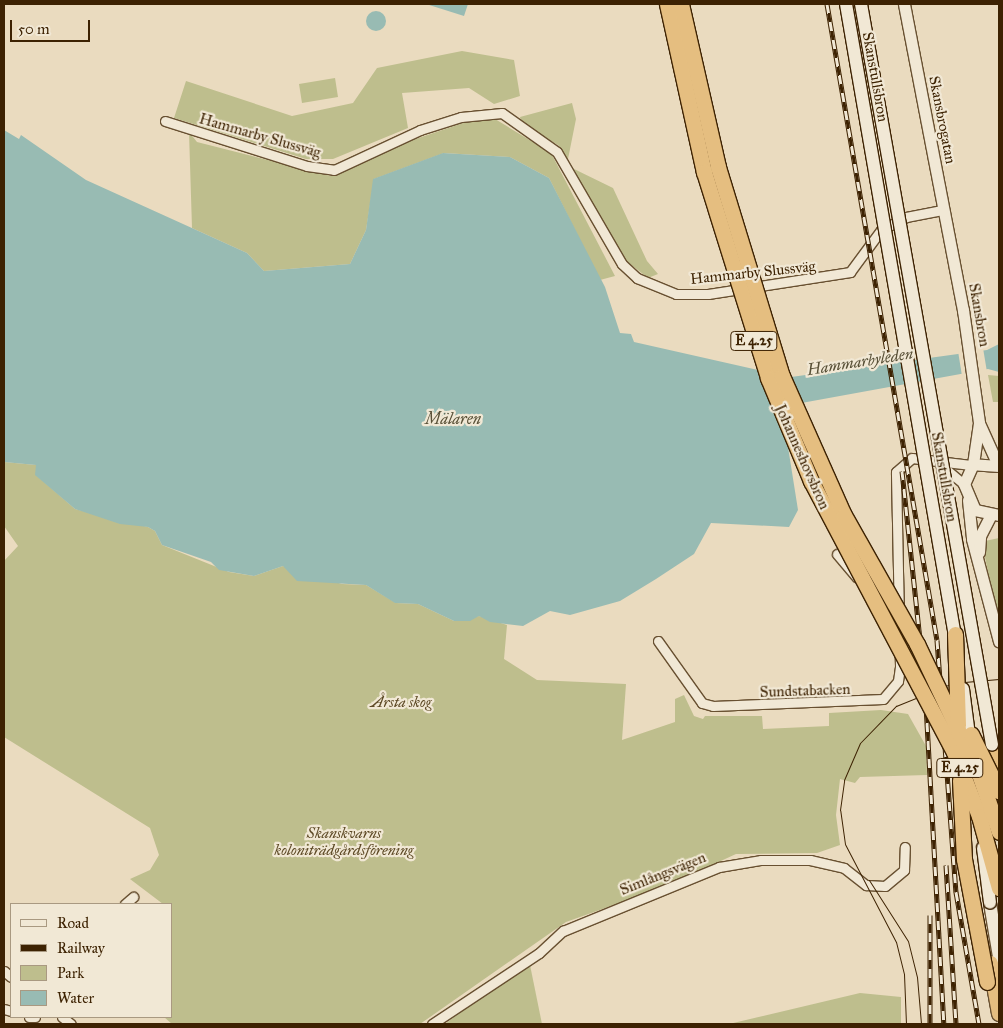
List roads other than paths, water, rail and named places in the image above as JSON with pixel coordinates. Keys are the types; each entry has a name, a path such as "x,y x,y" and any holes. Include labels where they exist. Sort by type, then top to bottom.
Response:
{"highway":[{"name":"Johanneshovsbron","path":"667,4 704,172 765,370 811,481 904,654 954,752 979,816 999,888"},
{"name":"Johanneshovsbron","path":"681,4 718,167 782,376 844,515 917,644 979,774 999,832"},
{"path":"955,634 964,859 994,1024"},
{"path":"917,644 938,674 999,791"},
{"path":"904,654 959,800 999,1013"},
{"path":"992,744 999,762"}],"main road":[{"name":"Skanstullsbron","path":"846,4 955,634 999,957"},
{"name":"Skanstullsbron","path":"861,4 992,744 999,773"}],"street":[{"name":"Skansbrogatan","path":"904,4 950,243"},
{"name":"Hammarby Slussväg","path":"165,121 307,166 334,170 428,127 461,116 502,113 557,152 622,264 637,278 676,294 708,294 850,272 881,230 906,218 943,210"},
{"name":"Skansbron","path":"950,243 963,310 979,423 998,466"},
{"name":"Skansbron","path":"964,484 972,465 979,423"},
{"name":"Sundstabacken","path":"658,641 702,703 745,707 859,703 882,699 898,681 899,604 896,472 912,458 972,465"},
{"path":"935,461 964,484 979,562 999,641"},
{"path":"972,465 998,466"},
{"path":"968,500 975,510 995,515 980,536 979,562"},
{"path":"837,554 866,590 881,601 899,604"},
{"name":"Simlångsvägen","path":"432,1024 539,953 562,931 718,867 761,860 810,860 844,868 866,885 885,886 904,870 905,847"},
{"path":"127,903 133,897"}],"water":[{"path":"426,4 468,4 464,16"},
{"path":"376,11 383,14 386,21 383,28 376,31 369,28 366,21 369,14"},
{"name":"Mälaren","path":"4,130 19,139 21,135 86,180 247,253 264,271 350,264 366,230 373,179 443,153 510,157 549,178 605,287 620,333 631,334 634,342 758,370 762,381 987,350 999,344 999,372 988,369 774,408 788,447 798,510 789,527 711,523 694,554 656,579 620,601 570,615 550,611 523,626 490,622 479,616 470,621 454,621 418,604 395,603 366,585 297,581 283,566 254,576 219,570 211,562 162,545 155,531 148,527 120,524 75,509 35,475 36,465 4,462"}],"tram line":[{"path":"906,1024 904,974 896,942 845,844 840,810 844,780 860,743 896,706 953,683 999,679"},
{"path":"869,880 908,941 917,977 921,1024"}],"railway":[{"path":"827,4 937,640 956,892 979,1024"},
{"path":"902,471 925,687 944,1024"},
{"path":"946,865 956,1024"},
{"path":"930,915 930,1024"}],"water label":[{"name":"Hammarbyleden","path":"860,362"}],"park label":[{"name":"Årsta skog","path":"401,703"},
{"name":"Skanskvarns koloniträdgårdsförening","path":"344,842"}]}
